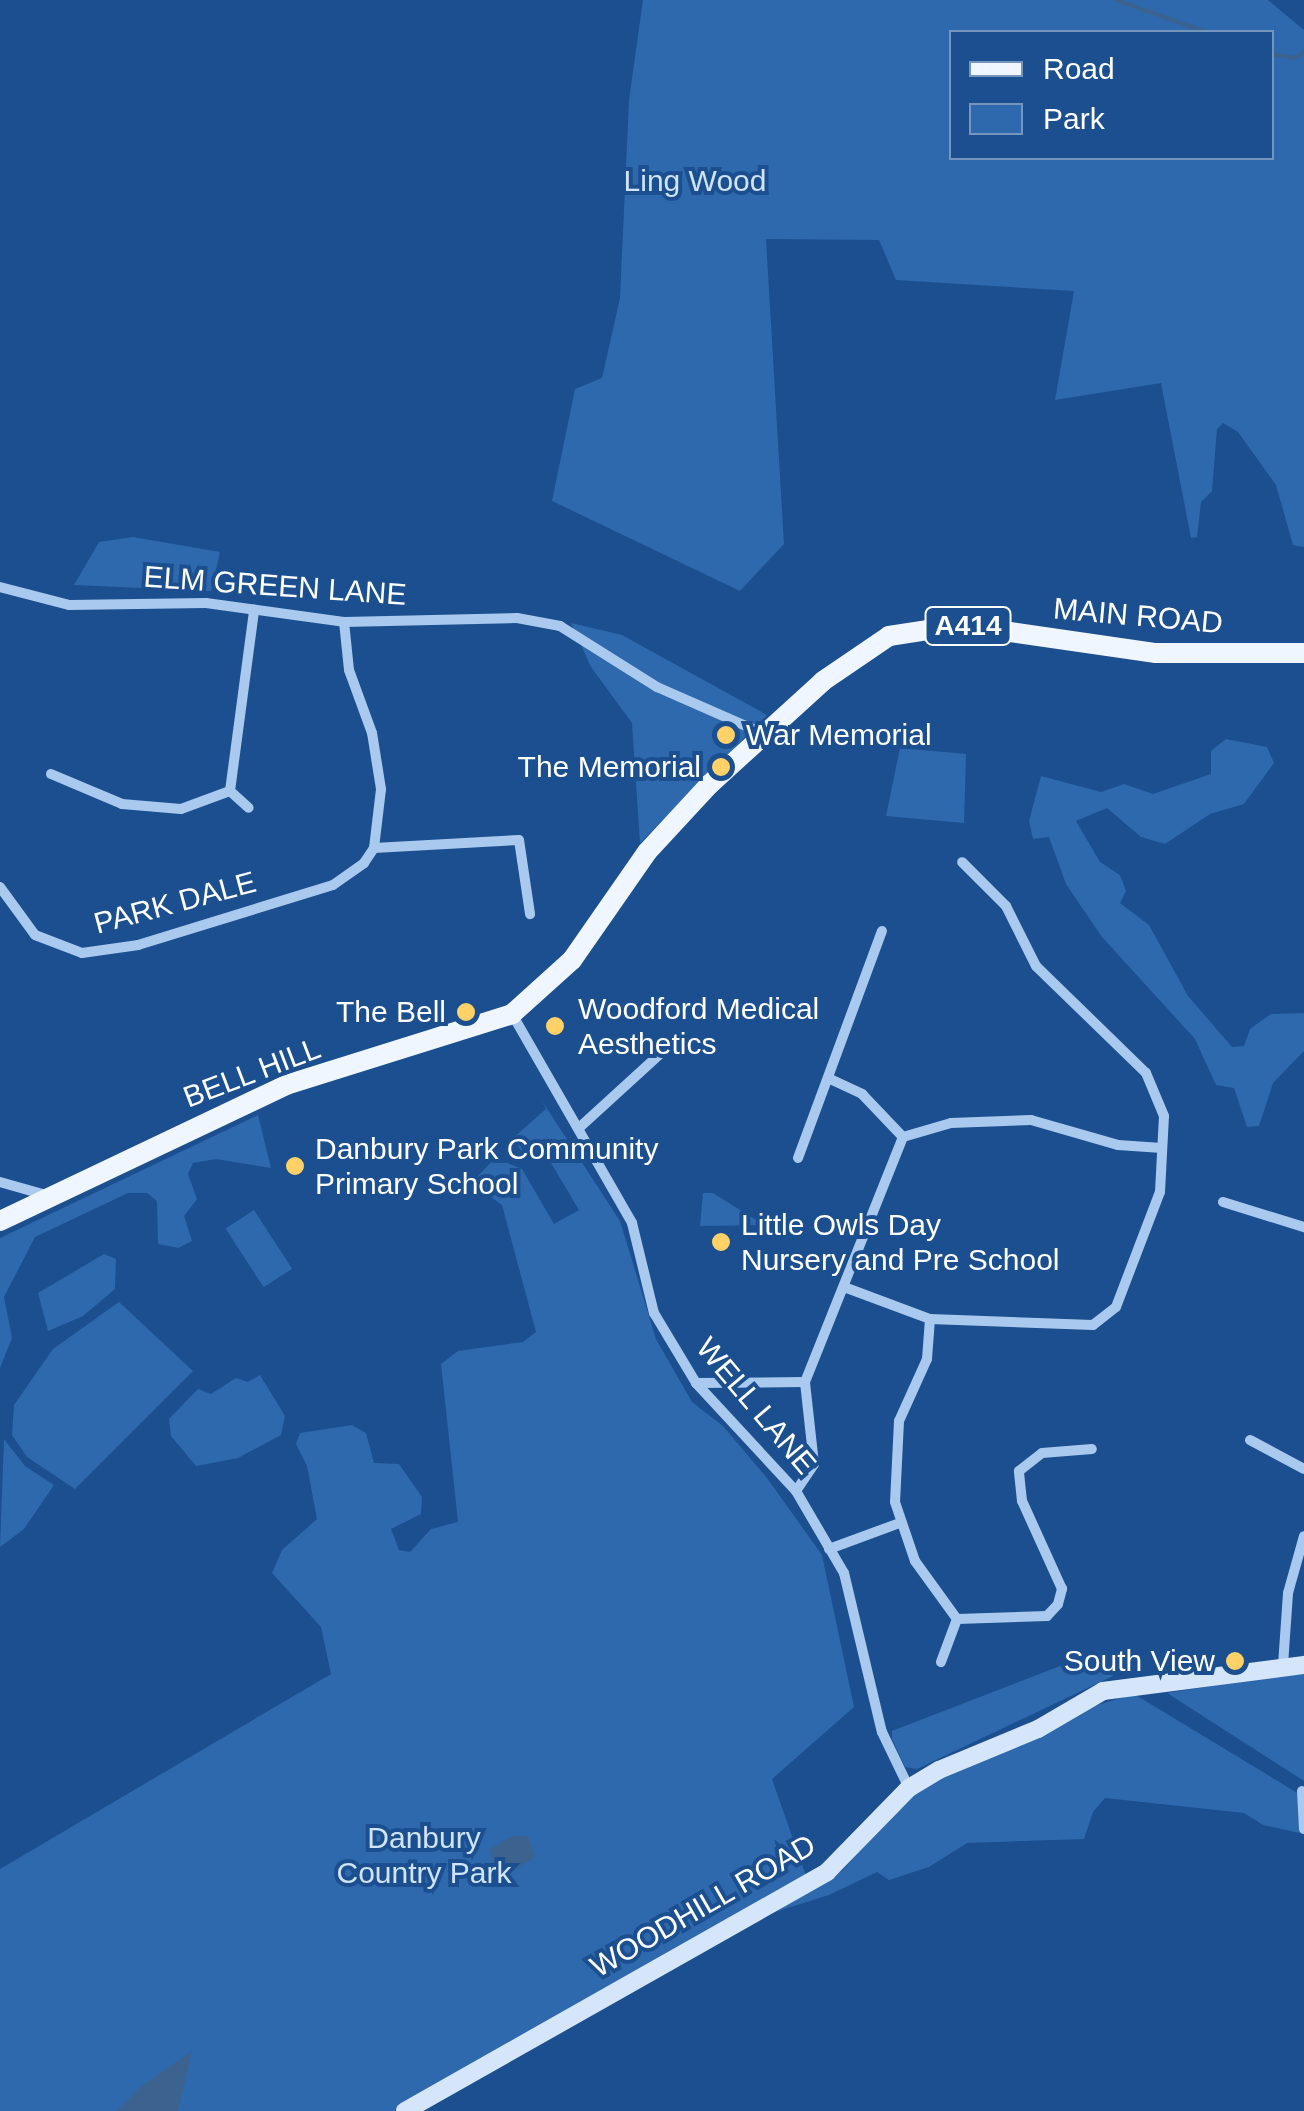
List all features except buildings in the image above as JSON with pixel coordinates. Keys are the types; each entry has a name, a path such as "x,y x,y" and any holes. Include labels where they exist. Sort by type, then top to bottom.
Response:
{"main road":[{"name":"MAIN ROAD","path":"762,733 852,657 889,636 922,630 997,628 1066,644 1156,654 1304,652"},
{"name":"BELL HILL","path":"3,1220 286,1085 512,1014 546,990 647,852 762,733"}],"street":[{"name":"ELM GREEN LANE","path":"0,587 68,604 170,602 344,622 517,618 560,626 657,686 762,733"},
{"path":"230,791 254,610"},
{"path":"344,622 349,670 372,732 381,790 374,848 520,840 526,847 530,914"},
{"path":"51,774 122,804 181,810 230,791"},
{"path":"230,791 249,808"},
{"name":"PARK DALE","path":"0,887 34,935 82,953 138,945 333,885 374,848"},
{"path":"844,1287 930,1319 1093,1325 1106,1319 1116,1307 1160,1192 1164,1116 1146,1072 1036,966 1006,906 962,862"},
{"path":"798,1158 882,931"},
{"name":"WELL LANE","path":"512,1014 632,1223 654,1313 696,1382 796,1491 829,1549 856,1614 882,1732 909,1788"},
{"path":"580,1127 672,1043"},
{"path":"828,1078 862,1094 902,1137"},
{"path":"902,1137 950,1122 1031,1120 1118,1145 1162,1148"},
{"path":"796,1491 814,1464 804,1382 902,1137"},
{"path":"3,1220 3,1185 51,1195"},
{"path":"1224,1202 1304,1226"},
{"path":"930,1319 927,1360 898,1421 898,1524 958,1619"},
{"path":"696,1382 804,1382"},
{"path":"1250,1440 1304,1469"},
{"path":"958,1619 1047,1616 1058,1604 1062,1589 1022,1501 1020,1472 1042,1453 1092,1448"},
{"path":"829,1549 898,1524"},
{"path":"1282,1665 1288,1593 1304,1536"},
{"path":"941,1662 958,1619"},
{"name":"WOODHILL ROAD","path":"406,2111 827,1872 909,1788 1103,1691 1304,1665"},
{"path":"1302,1791 1304,1829"}],"green space":[{"name":"Ling Wood","path":"643,0 1268,0 1304,30 1304,547 1293,545 1276,485 1238,432 1223,423 1217,429 1212,491 1201,502 1197,537 1191,538 1161,383 1055,400 1074,291 896,280 879,240 766,239 784,544 740,591 552,501 575,389 602,378 620,298 629,100"},
{"path":"133,537 220,552 211,591 74,585 99,542"},
{"path":"571,623 622,635 767,715 640,843 632,723 591,667"},
{"path":"1226,739 1267,747 1274,763 1244,804 1210,814 1165,844 1141,837 1107,808 1076,821 1100,862 1120,875 1126,891 1120,903 1149,925 1188,996 1232,1047 1244,1046 1250,1029 1271,1014 1304,1013 1304,1051 1273,1083 1259,1126 1247,1127 1234,1088 1216,1085 1195,1039 1102,937 1066,884 1049,837 1033,839 1029,821 1041,776 1101,792 1124,784 1153,794 1211,774 1211,751"},
{"path":"900,748 966,754 964,823 886,816"},
{"name":"Danbury Country Park","path":"542,1101 620,1221 656,1339 692,1402 723,1426 767,1478 822,1555 854,1707 772,1779 806,1876 394,2111 0,2111 0,1869 331,1674 321,1627 272,1573 282,1550 317,1519 307,1466 296,1444 300,1433 352,1425 366,1433 374,1463 399,1464 422,1497 421,1514 391,1529 399,1550 410,1552 431,1529 458,1522 441,1364 458,1351 523,1342 536,1332 502,1205 474,1185 477,1177 495,1158 522,1169 554,1224 579,1210 542,1148 525,1157 513,1138 546,1109"},
{"path":"258,1115 271,1168 216,1159 193,1163 188,1174 197,1199 184,1216 192,1241 178,1248 158,1244 157,1201 147,1193 128,1193 35,1237 4,1297 12,1338 0,1368 0,1238"},
{"path":"703,1193 713,1193 764,1225 700,1226"},
{"path":"254,1210 292,1269 264,1287 225,1229"},
{"path":"104,1254 116,1259 115,1289 83,1316 48,1331 38,1293"},
{"path":"119,1302 193,1371 75,1489 27,1457 12,1435 14,1405 53,1349"},
{"path":"260,1375 285,1416 281,1435 238,1458 196,1466 171,1436 169,1419 198,1389 211,1394 236,1378 248,1382"},
{"path":"4,1439 25,1466 54,1485 24,1529 0,1547"},
{"path":"1099,1651 1112,1654 1113,1676 917,1769 905,1767 892,1731"},
{"path":"1304,1674 1304,1781 1167,1693 1282,1675"},
{"path":"1134,1694 1304,1797 1304,1834 1263,1825 1244,1813 1105,1798 1093,1812 1084,1839 967,1843 929,1867 889,1880 877,1872 829,1895 727,1927 842,1871 908,1798 939,1777 1084,1709"}],"shaded area":[{"path":"512,1836 528,1836 535,1857 497,1881 490,1849"},
{"path":"192,2051 178,2111 117,2111 142,2086"}],"waterway":[{"path":"1116,0 1200,30"},
{"path":"1274,54 1295,58 1304,52"}],"place":[{"name":"War Memorial","path":"726,735"},
{"name":"The Memorial","path":"721,767"},
{"name":"The Bell","path":"466,1012"},
{"name":"Woodford Medical Aesthetics","path":"555,1026"},
{"name":"Danbury Park Community Primary School","path":"295,1166"},
{"name":"Little Owls Day Nursery and Pre School","path":"721,1242"},
{"name":"South View","path":"1235,1661"}]}
